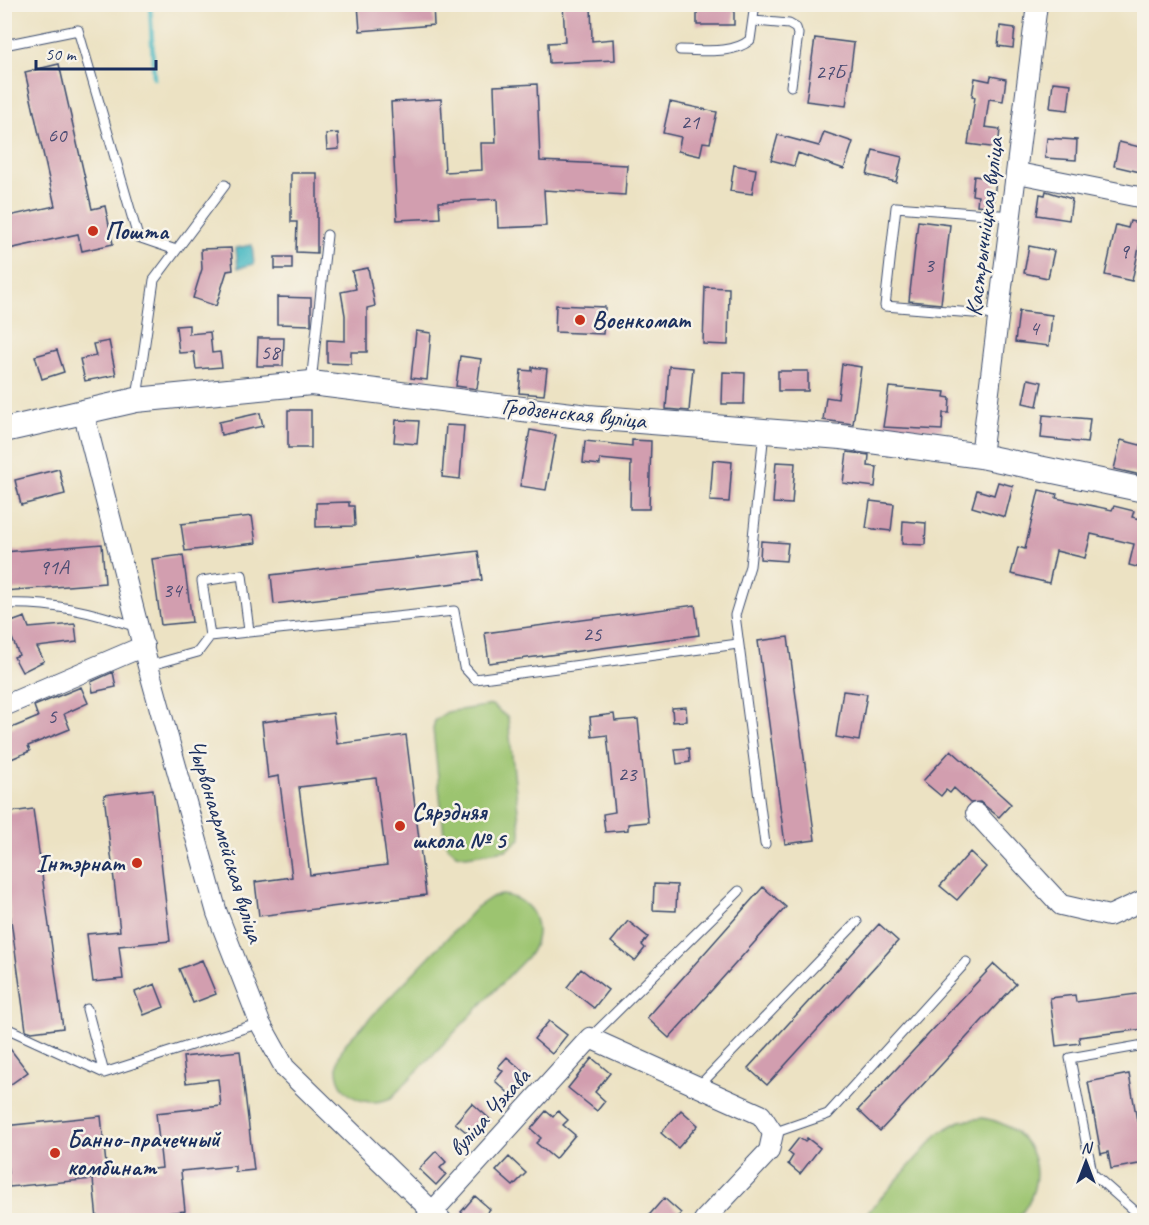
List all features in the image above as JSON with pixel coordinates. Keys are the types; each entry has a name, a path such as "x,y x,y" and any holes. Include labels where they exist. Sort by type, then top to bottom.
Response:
{"street":[{"name":"Кастрычніцкая вуліца","path":"981,456 1018,173 1037,4"},
{"path":"1018,173 1144,198"},
{"name":"Гродзенская вуліца","path":"4,430 136,400 311,383 765,430 981,456 1144,490"},
{"name":"Чырвонаармейская вуліца","path":"83,411 148,666 217,913 260,1023 285,1068 433,1218"},
{"path":"4,706 142,636"},
{"path":"976,813 1061,905 1108,916 1144,900"},
{"path":"590,1038 761,1115 772,1133 769,1151 704,1221"},
{"name":"вуліца Чэхава","path":"433,1218 590,1038"}],"lane":[{"path":"680,50 729,49 742,46 750,40 755,4"},
{"path":"754,21 789,24 796,28 798,34 791,86"},
{"path":"4,45 78,30 138,237 176,250"},
{"path":"136,400 154,280 225,185"},
{"path":"998,315 885,306 896,207 1012,216"},
{"path":"311,383 327,235"},
{"path":"765,430 750,566 735,615 765,844"},
{"path":"148,666 198,652 210,636 202,581 242,575 249,631"},
{"path":"4,604 58,605 93,612 142,636"},
{"path":"210,636 454,611 464,667 476,679 738,644"},
{"path":"590,1038 739,891"},
{"path":"699,1086 857,922"},
{"path":"772,1133 828,1114 966,962"},
{"path":"87,1009 104,1073"},
{"path":"4,1027 104,1073 260,1023"},
{"path":"1144,1045 1070,1058 1092,1173 1144,1219"}],"green space":[{"path":"492,705 508,718 521,838 506,850 466,856 456,854 447,846 444,834 433,729 435,720 447,712"},
{"path":"502,895 522,902 534,916 537,935 529,955 391,1098 377,1102 353,1097 344,1090 337,1069 339,1056 346,1043 477,907 492,897"},
{"path":"983,1118 1002,1124 1016,1133 1027,1144 1034,1158 1036,1173 1034,1189 1027,1205 1016,1220 861,1220 940,1132 960,1121"}],"water":[{"path":"252,245 254,264 238,268 236,248"}],"building":[{"path":"358,4 433,4 434,25 360,31"},
{"path":"563,4 591,4 592,41 614,39 615,60 549,63 548,43 565,42"},
{"path":"697,4 734,4 734,25 697,25"},
{"path":"1000,26 1015,28 1013,48 998,46"},
{"path":"815,38 854,43 846,106 806,101"},
{"path":"59,64 92,209 105,206 113,244 82,251 78,234 4,250 4,217 55,206 25,72"},
{"path":"991,76 1006,79 1003,101 989,99 985,127 1000,129 998,148 968,144 975,97 972,96 975,78 990,81"},
{"path":"1053,82 1071,84 1068,110 1050,108"},
{"path":"537,84 540,161 627,165 625,195 544,190 546,226 498,228 497,199 439,202 440,218 397,220 391,102 441,99 445,172 482,170 481,143 496,143 494,86"},
{"path":"670,102 717,112 710,143 703,142 700,156 678,151 681,137 663,133"},
{"path":"824,132 853,142 844,169 798,153 794,166 771,160 778,135 819,146"},
{"path":"338,133 339,149 327,150 326,134"},
{"path":"1047,138 1077,140 1076,160 1045,158"},
{"path":"1119,142 1144,148 1140,172 1114,166"},
{"path":"873,150 902,157 896,182 867,175"},
{"path":"734,165 756,169 752,194 730,191"},
{"path":"291,173 317,173 317,253 296,252 297,222 291,222"},
{"path":"974,176 996,179 993,207 977,205 978,196 972,195"},
{"path":"1046,191 1072,199 1069,220 1037,215 1040,194 1045,195"},
{"path":"918,221 950,225 941,304 909,301"},
{"path":"1130,221 1144,224 1132,281 1105,275 1116,225 1128,228"},
{"path":"1029,246 1054,251 1048,278 1024,273"},
{"path":"231,248 233,270 227,271 216,306 193,298 202,269 201,249"},
{"path":"275,257 292,257 292,269 275,269"},
{"path":"368,268 375,306 367,308 367,352 351,352 351,364 327,363 327,340 345,341 345,315 341,292 356,289 352,271"},
{"path":"705,287 729,288 728,345 703,344"},
{"path":"277,297 311,298 311,325 277,324"},
{"name":"Военкомат","path":"556,305 605,307 603,334 555,332"},
{"path":"1019,311 1052,315 1049,346 1015,342"},
{"path":"189,325 189,334 210,332 212,353 220,352 222,367 196,369 194,352 179,353 176,326"},
{"path":"416,331 431,333 427,380 411,378"},
{"path":"258,338 284,338 283,366 257,366"},
{"path":"109,341 116,375 85,381 80,359 96,356 93,344"},
{"path":"57,350 64,372 42,379 35,356"},
{"path":"460,356 481,359 477,389 456,386"},
{"path":"842,364 861,367 853,424 823,420 826,397 838,399"},
{"path":"669,366 693,368 689,411 666,409"},
{"path":"532,367 547,369 544,395 519,393 521,370 532,371"},
{"path":"778,371 808,371 808,391 778,391"},
{"path":"723,372 745,373 744,404 722,404"},
{"path":"1028,379 1042,382 1037,406 1023,403"},
{"path":"889,387 945,392 944,397 950,398 949,413 943,413 942,430 883,427"},
{"path":"288,410 311,410 311,448 288,448"},
{"path":"260,413 263,426 221,435 219,422"},
{"path":"1043,415 1090,419 1087,443 1041,438"},
{"path":"396,420 419,421 417,444 394,442"},
{"path":"446,425 464,426 460,479 442,477"},
{"path":"530,430 556,435 546,490 520,486"},
{"path":"632,440 651,441 649,509 630,509 631,462 600,459 600,465 583,463 585,441 632,446"},
{"path":"1121,440 1144,446 1141,475 1114,469"},
{"path":"847,452 869,455 868,466 877,467 875,487 843,483"},
{"path":"713,460 732,462 729,502 710,501"},
{"path":"776,462 795,463 792,504 773,503"},
{"path":"59,469 65,494 21,505 15,480"},
{"path":"998,482 1013,486 1005,517 972,507 977,490 994,495"},
{"path":"1039,490 1057,494 1056,498 1112,510 1114,506 1134,511 1132,517 1144,520 1144,569 1129,565 1134,544 1091,534 1085,558 1056,551 1049,583 1011,574 1018,547 1025,549"},
{"path":"870,501 894,504 891,531 866,528"},
{"path":"349,502 349,506 354,506 355,526 316,527 316,503"},
{"path":"252,516 256,543 185,551 181,524"},
{"path":"903,521 926,523 925,545 902,544"},
{"path":"761,541 788,543 786,561 760,559"},
{"path":"102,544 105,583 4,591 4,552"},
{"path":"478,551 482,580 274,604 271,575"},
{"path":"183,555 192,622 161,625 152,559"},
{"path":"695,605 699,635 489,663 485,633"},
{"path":"25,617 29,628 75,624 77,642 37,647 44,661 22,672 14,657 19,655 6,624"},
{"path":"788,637 815,840 785,844 758,641"},
{"path":"113,672 116,687 93,692 91,682"},
{"path":"81,687 88,703 64,714 70,729 28,746 30,751 4,762 4,731 38,717 34,706"},
{"path":"843,691 867,694 859,741 836,737"},
{"path":"686,707 687,721 673,722 672,708"},
{"name":"Сярэдняя школа № 5","path":"333,713 337,744 406,735 426,895 259,916 255,882 292,877 279,776 268,778 262,722","holes":["376,778 387,865 310,875 299,787"]},
{"path":"614,714 615,721 638,719 648,822 628,824 628,830 605,832 603,814 615,812 607,735 592,737 590,717"},
{"path":"689,748 690,762 677,764 675,749"},
{"path":"951,750 1011,804 999,817 980,802 970,803 954,788 950,793 946,790 941,796 923,781"},
{"name":"Інтэрнат","path":"153,789 170,941 119,946 123,979 93,982 87,934 120,931 104,795"},
{"name":"Інтэрнат","path":"33,809 63,1028 32,1032 26,1030 4,869 4,813"},
{"path":"970,852 986,867 957,900 940,886"},
{"path":"654,884 677,885 676,911 653,910"},
{"path":"763,887 786,907 669,1038 647,1018"},
{"path":"628,921 648,937 642,945 645,948 635,961 611,942"},
{"path":"879,924 898,941 767,1085 748,1068"},
{"path":"202,960 216,994 193,1003 179,969"},
{"path":"994,964 1016,984 880,1131 858,1110"},
{"path":"581,969 608,990 594,1008 567,987"},
{"path":"155,984 164,1007 144,1015 135,992"},
{"path":"1144,993 1144,1029 1079,1037 1080,1043 1056,1046 1050,998 1075,995 1076,1002"},
{"path":"549,1021 567,1035 552,1054 534,1039"},
{"path":"4,1041 28,1072 4,1089"},
{"name":"Банно-прачечный комбинат","path":"240,1051 254,1170 235,1172 235,1166 181,1171 185,1211 97,1220 93,1179 9,1187 4,1126 101,1116 107,1174 162,1168 156,1113 221,1106 218,1079 186,1083 183,1057"},
{"path":"507,1057 530,1077 513,1097 495,1081 503,1071 498,1067"},
{"path":"592,1058 610,1073 595,1092 605,1101 597,1111 568,1088"},
{"path":"1129,1074 1137,1121 1144,1120 1144,1163 1111,1169 1108,1152 1101,1154 1088,1082"},
{"path":"472,1103 491,1120 475,1139 455,1123"},
{"path":"681,1110 698,1125 678,1148 661,1133"},
{"path":"546,1111 553,1117 558,1111 568,1120 563,1125 575,1135 555,1159 536,1143 541,1138 531,1129"},
{"path":"799,1138 805,1142 807,1138 820,1148 800,1174 788,1164 793,1156 788,1152"},
{"path":"436,1151 446,1162 440,1168 446,1174 436,1185 419,1169"},
{"path":"509,1157 526,1173 513,1186 496,1171"},
{"path":"475,1196 490,1209 480,1221 471,1221 461,1212"},
{"path":"664,1198 681,1213 675,1221 644,1221"}],"waterway":[{"path":"150,4 154,78"}],"place":[{"name":"Пошта","path":"93,231"},
{"name":"Военкомат","path":"580,320"},
{"name":"Сярэдняя школа № 5","path":"400,826"},
{"name":"Інтэрнат","path":"137,863"},
{"name":"Банно-прачечный комбинат","path":"55,1153"}]}
